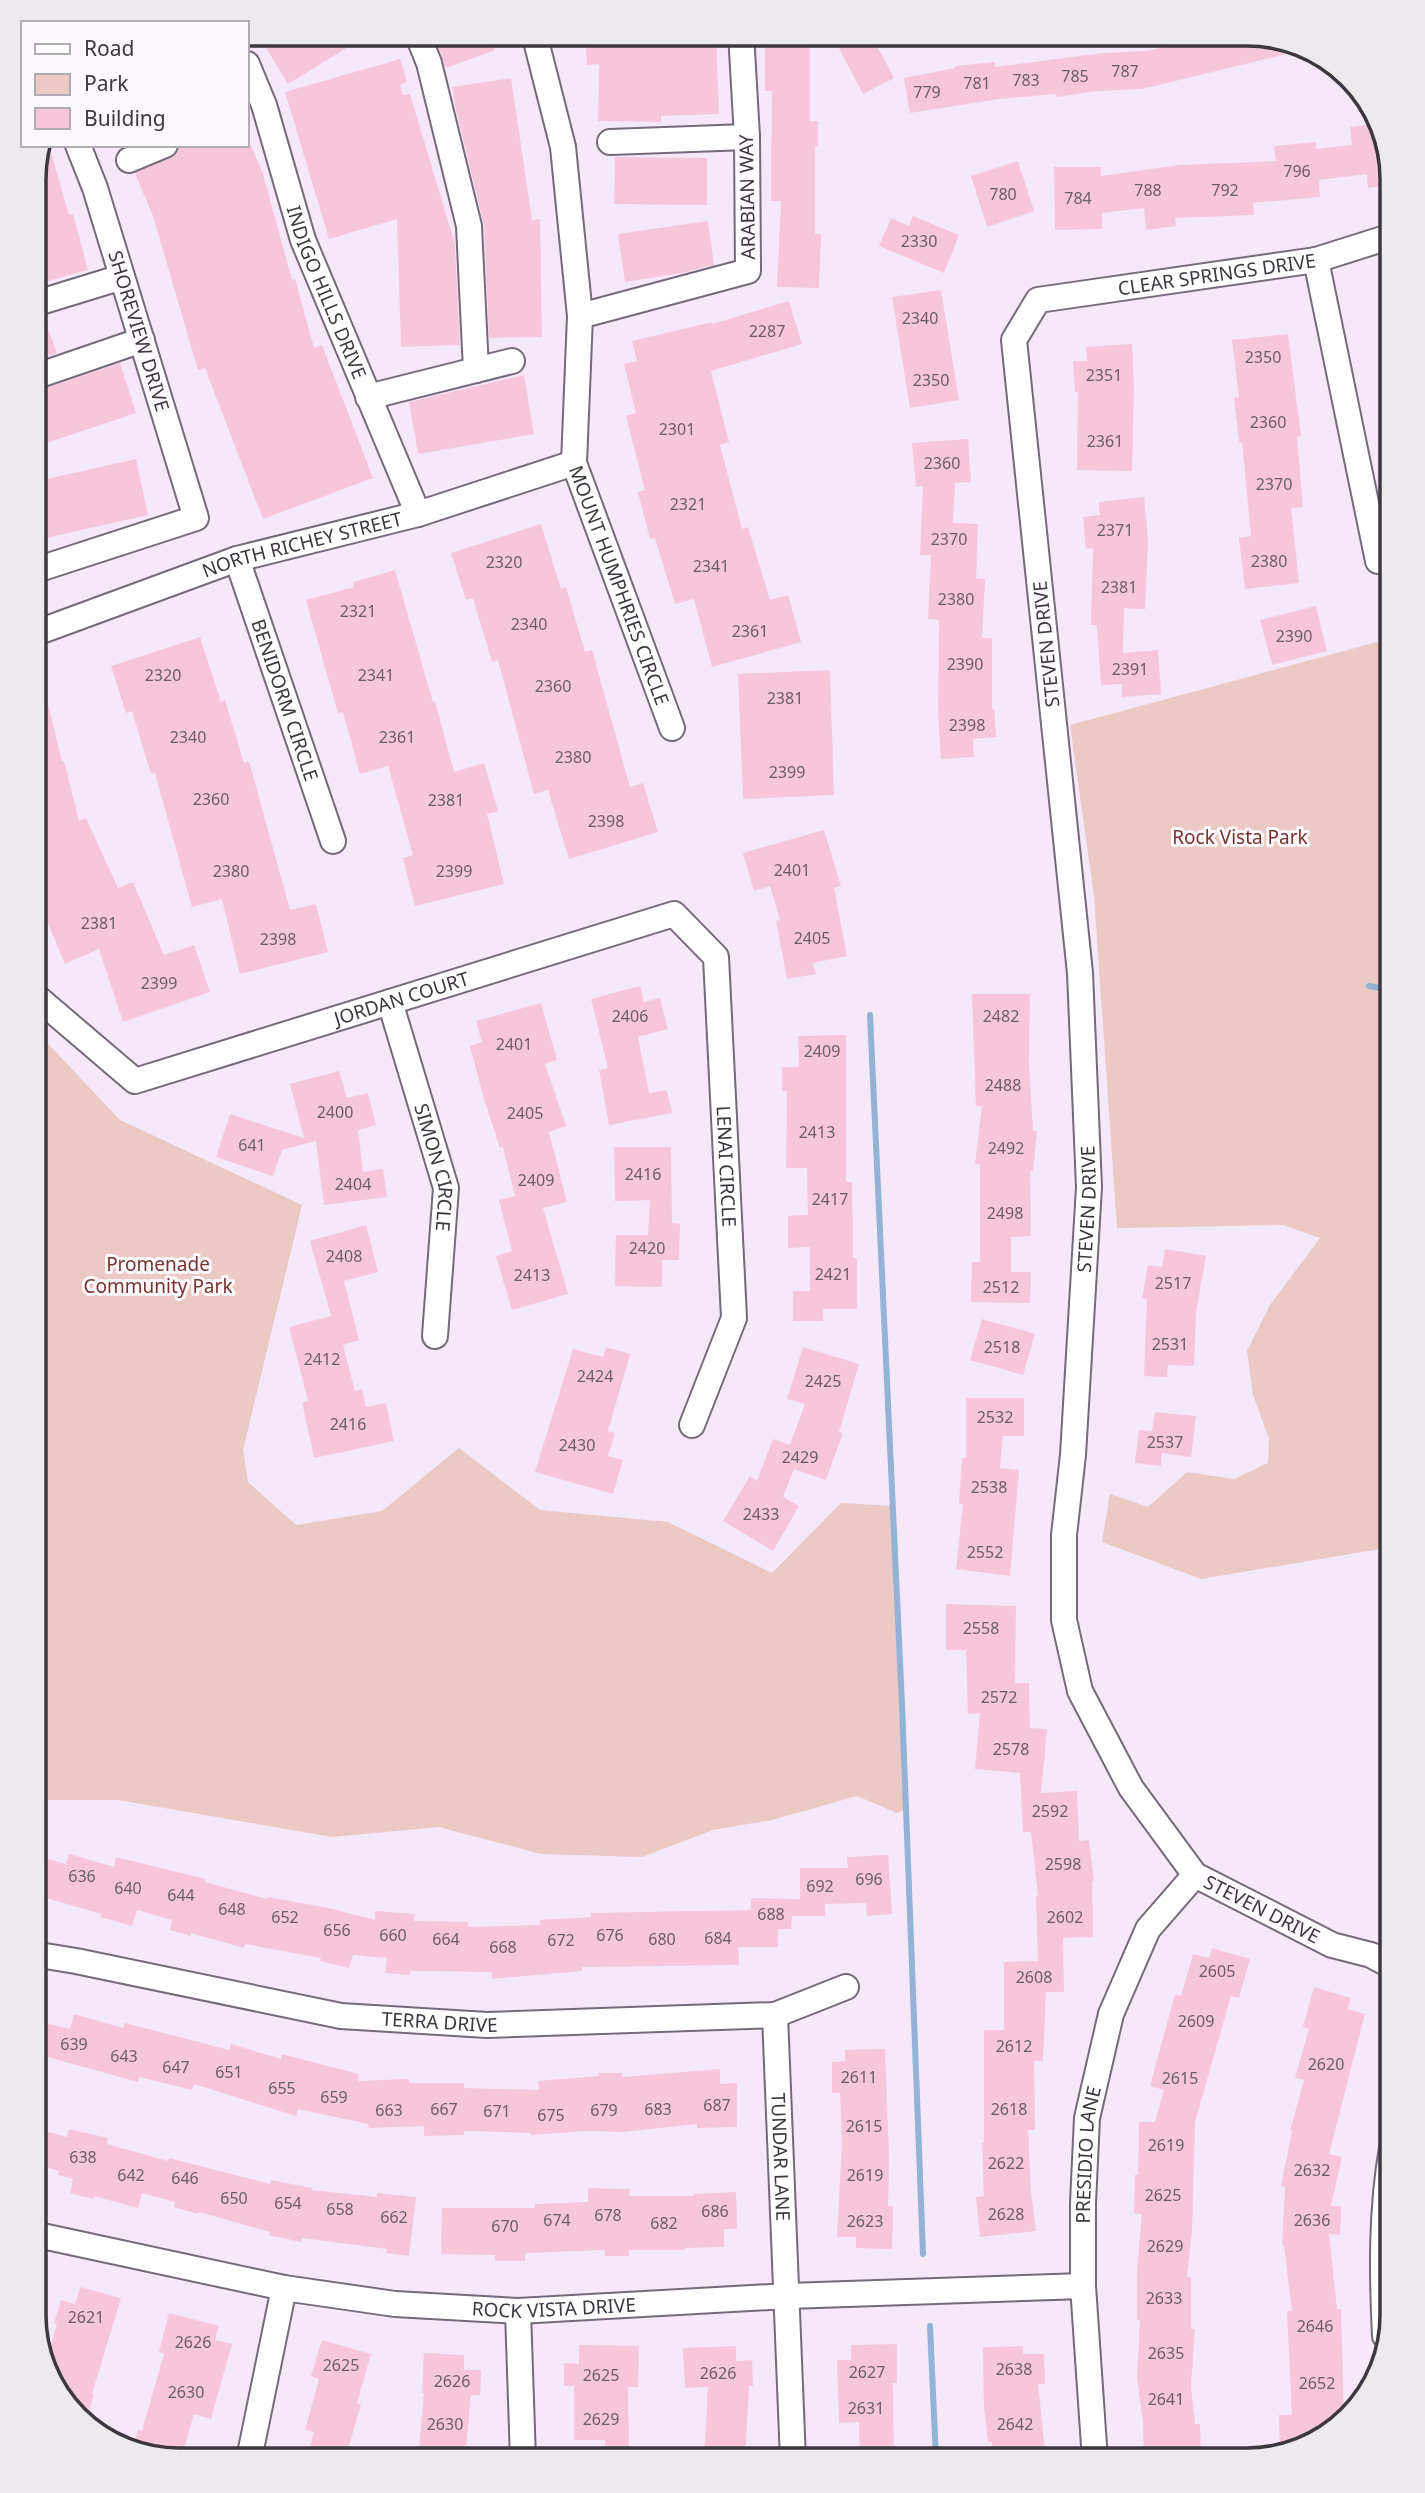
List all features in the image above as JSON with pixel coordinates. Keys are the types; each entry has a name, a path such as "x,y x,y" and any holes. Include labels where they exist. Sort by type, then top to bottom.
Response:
{"street":[{"path":"422,46 429,63 469,226 476,370"},
{"name":"MOUNT HUMPHRIES CIRCLE","path":"537,46 563,147 580,316 574,463 672,728"},
{"name":"ARABIAN WAY","path":"580,316 748,271 747,138 742,46"},
{"name":"INDIGO HILLS DRIVE","path":"248,69 256,108 303,240 418,514"},
{"path":"610,142 747,138"},
{"name":"SHOREVIEW DRIVE","path":"46,566 195,517 95,188 79,147"},
{"path":"129,160 160,147"},
{"name":"CLEAR SPRINGS DRIVE","path":"1038,300 1316,260 1380,240"},
{"path":"1316,260 1378,561"},
{"path":"46,300 122,277"},
{"name":"STEVEN DRIVE","path":"1038,300 1014,340 1080,973 1089,1187 1073,1455 1064,1535 1065,1620 1080,1691 1131,1788 1195,1875 1332,1945 1380,1960"},
{"path":"46,373 142,341"},
{"path":"368,397 512,361"},
{"name":"NORTH RICHEY STREET","path":"46,629 237,559 418,514 574,463"},
{"name":"BENIDORM CIRCLE","path":"237,559 333,841"},
{"name":"JORDAN COURT","path":"46,1005 135,1081 676,915"},
{"name":"LENAI CIRCLE","path":"676,915 716,957 734,1318 692,1425"},
{"name":"SIMON CIRCLE","path":"390,1002 446,1188 435,1336"},
{"name":"PRESIDIO LANE","path":"1094,2448 1083,2286 1087,2118 1111,2014 1148,1929 1195,1875"},
{"name":"TERRA DRIVE","path":"46,1956 341,2016 487,2025 775,2015 846,1987"},
{"name":"TUNDAR LANE","path":"775,2015 793,2448"},
{"name":"ROCK VISTA DRIVE","path":"46,2237 284,2288 395,2304 518,2311 788,2296 1083,2286"},
{"path":"251,2447 284,2288"},
{"path":"518,2311 523,2447"}],"green space":[{"name":"Rock Vista Park","path":"1380,641 1380,1549 1201,1579 1102,1542 1110,1494 1148,1507 1187,1472 1234,1479 1268,1463 1269,1438 1253,1395 1247,1351 1270,1305 1320,1238 1283,1225 1117,1228 1094,896 1070,725"},
{"name":"Promenade Community Park","path":"46,1042 120,1120 302,1205 243,1450 248,1482 296,1525 382,1511 459,1448 540,1510 668,1522 772,1573 841,1503 893,1506 906,1809 897,1813 857,1796 772,1820 713,1830 642,1857 541,1854 439,1827 332,1837 118,1800 46,1800"}],"building":[{"path":"265,46 350,46 288,84"},
{"path":"438,46 494,46 495,50 446,68"},
{"path":"586,46 716,46 719,114 661,116 661,122 598,121 599,64 587,65"},
{"path":"765,46 810,46 810,121 818,121 818,146 815,146 815,234 821,234 819,288 777,287 781,201 771,201 772,91 765,91"},
{"path":"838,46 877,46 894,78 863,94"},
{"path":"1167,46 1255,46 1290,53 1142,89 999,99 910,113 904,78 955,66 995,62 995,67 1103,53 1147,51"},
{"path":"400,59 407,82 400,85 403,95 410,94 455,244 460,345 401,347 397,219 329,239 285,92"},
{"path":"511,78 532,220 540,219 542,337 489,338 484,225 452,87"},
{"path":"1368,125 1377,153 1380,186 1368,188 1367,174 1319,180 1320,197 1253,203 1254,215 1175,218 1176,226 1146,230 1144,208 1102,213 1102,229 1055,230 1054,167 1101,167 1101,176 1180,165 1276,161 1274,146 1316,142 1316,149 1352,145 1350,127"},
{"path":"251,145 263,174 314,348 322,345 373,478 263,519 205,368 198,370 153,216 135,173 177,153 179,147"},
{"path":"49,147 69,215 73,214 88,270 46,282 46,170"},
{"path":"615,157 707,158 707,205 614,204"},
{"path":"1018,161 1034,211 987,227 971,176"},
{"path":"913,216 959,235 944,273 879,246 891,218 909,226"},
{"path":"708,221 714,265 625,282 618,234"},
{"path":"941,290 959,400 910,408 892,297"},
{"path":"789,301 802,344 711,371 729,442 720,445 742,529 748,527 770,600 788,595 801,642 712,667 694,599 675,604 655,538 650,539 638,492 645,490 626,416 636,413 624,364 637,361 632,341 712,324"},
{"path":"46,323 57,353 46,357"},
{"path":"1288,334 1301,436 1297,437 1303,507 1291,508 1299,583 1245,589 1239,538 1251,536 1242,442 1239,442 1234,398 1239,397 1232,340"},
{"path":"1132,344 1132,471 1077,470 1078,392 1075,392 1073,361 1087,361 1086,347"},
{"path":"120,363 136,413 46,443 46,388"},
{"path":"524,375 534,434 418,454 409,402"},
{"path":"968,439 971,482 955,483 953,523 978,524 976,578 985,579 982,638 992,638 992,709 996,737 973,739 974,757 941,759 938,712 939,620 928,619 931,555 920,555 923,486 916,487 912,443"},
{"path":"136,459 148,515 46,538 46,479"},
{"path":"1144,497 1148,540 1145,609 1124,608 1123,653 1158,650 1161,694 1122,697 1122,684 1101,685 1097,625 1091,625 1093,548 1086,549 1083,517 1100,515 1099,502"},
{"path":"541,524 561,589 566,587 585,652 592,650 630,787 643,783 658,832 569,859 548,790 534,794 498,660 492,662 473,598 466,600 451,553"},
{"path":"395,570 454,772 484,763 498,811 487,814 504,884 415,906 403,858 413,855 388,766 360,774 343,712 338,713 306,600 354,587 353,582"},
{"path":"1316,606 1327,651 1272,665 1260,620"},
{"path":"200,637 221,702 225,700 244,763 249,761 290,910 316,904 328,952 240,974 222,899 192,907 155,773 151,774 132,711 126,713 111,666"},
{"path":"830,670 834,795 743,799 738,674"},
{"path":"46,696 79,821 86,818 118,888 133,882 164,955 194,945 210,992 123,1022 99,949 65,964 46,919"},
{"path":"824,830 841,886 834,888 847,956 813,963 816,974 787,979 776,921 780,920 770,886 754,891 743,853"},
{"path":"640,986 644,1002 660,998 668,1029 638,1037 649,1093 667,1090 672,1113 609,1125 599,1070 608,1068 591,999"},
{"path":"972,994 1030,994 1029,1064 1033,1131 1037,1131 1033,1171 1030,1170 1031,1236 1011,1237 1011,1272 1031,1272 1030,1303 971,1302 972,1262 980,1262 980,1164 975,1164 982,1106 976,1106"},
{"path":"541,1003 557,1060 545,1064 566,1126 549,1132 567,1202 543,1208 568,1294 512,1310 496,1256 512,1251 499,1200 515,1196 503,1147 500,1148 470,1046 482,1042 476,1021"},
{"path":"846,1035 846,1182 852,1182 857,1309 823,1309 823,1321 793,1321 793,1291 810,1291 810,1247 788,1248 788,1216 808,1215 807,1168 786,1168 787,1091 782,1091 782,1067 799,1067 798,1036"},
{"path":"339,1071 347,1098 368,1093 376,1125 358,1130 363,1172 383,1169 387,1197 324,1205 316,1141 282,1150 273,1176 216,1157 230,1114 304,1138 290,1084"},
{"path":"614,1147 671,1147 672,1223 680,1224 679,1260 662,1260 662,1287 615,1286 616,1235 648,1235 650,1200 615,1201"},
{"path":"366,1225 378,1272 344,1281 359,1340 343,1345 355,1391 362,1389 366,1407 386,1403 394,1441 314,1458 302,1402 308,1401 289,1327 331,1316 310,1241"},
{"path":"1165,1249 1206,1256 1196,1312 1194,1366 1168,1365 1167,1377 1144,1376 1147,1299 1142,1298 1148,1265 1162,1267"},
{"path":"982,1319 1035,1334 1023,1375 970,1360"},
{"path":"606,1347 630,1354 608,1431 615,1433 608,1456 623,1460 613,1494 535,1472 573,1349 603,1357"},
{"path":"803,1347 859,1364 839,1432 843,1433 826,1480 794,1469 783,1497 799,1506 773,1551 723,1521 750,1476 757,1481 773,1439 790,1445 805,1404 787,1399"},
{"path":"966,1398 1024,1398 1024,1436 1003,1436 1000,1468 1019,1470 1010,1576 956,1569 963,1504 959,1504 962,1458 966,1458"},
{"path":"1155,1412 1196,1416 1191,1457 1162,1453 1161,1466 1135,1463 1139,1430 1152,1431"},
{"path":"946,1604 1016,1606 1015,1683 1029,1683 1030,1728 1047,1729 1041,1793 1077,1791 1079,1841 1089,1840 1094,1881 1093,1937 1063,1938 1064,1992 1046,1992 1043,2061 1034,2061 1035,2130 1028,2130 1036,2231 980,2237 976,2197 984,2196 984,2030 1004,2030 1004,1962 1038,1961 1038,1896 1031,1832 1023,1832 1020,1773 975,1769 980,1713 968,1714 966,1650 946,1650"},
{"path":"69,1854 114,1867 116,1857 206,1879 205,1882 267,1899 268,1897 329,1908 375,1920 375,1911 415,1914 414,1921 468,1922 468,1927 540,1925 540,1920 591,1917 591,1913 751,1910 751,1898 800,1899 800,1868 848,1868 847,1857 888,1855 892,1914 867,1916 866,1903 825,1904 825,1916 792,1916 791,1929 778,1929 778,1947 738,1947 739,1965 582,1967 582,1971 492,1979 492,1972 410,1971 410,1975 385,1973 387,1958 353,1955 349,1968 320,1961 321,1958 245,1944 244,1948 191,1933 191,1936 170,1930 172,1920 137,1910 132,1926 100,1917 101,1914 46,1898 46,1859 66,1864"},
{"path":"1212,1948 1250,1959 1239,1998 1231,1996 1195,2122 1192,2230 1187,2277 1191,2277 1191,2329 1195,2329 1191,2386 1195,2424 1200,2424 1201,2448 1144,2448 1137,2377 1140,2320 1137,2320 1137,2269 1142,2214 1134,2214 1139,2122 1155,2122 1164,2090 1150,2086 1175,1994 1181,1996 1193,1954 1209,1958"},
{"path":"1314,1987 1351,1998 1348,2009 1365,2014 1329,2154 1342,2157 1331,2206 1341,2206 1340,2235 1329,2234 1337,2309 1341,2309 1344,2404 1320,2425 1305,2434 1280,2443 1279,2415 1292,2415 1287,2311 1292,2311 1282,2245 1285,2187 1281,2186 1290,2131 1304,2080 1295,2078 1309,2029 1303,2027"},
{"path":"74,2014 123,2028 125,2023 229,2050 231,2044 281,2059 282,2054 359,2074 358,2081 409,2079 409,2083 464,2083 464,2088 539,2090 538,2081 599,2076 599,2073 622,2073 622,2077 720,2069 720,2084 737,2083 737,2127 697,2128 697,2124 623,2132 585,2131 531,2135 464,2131 464,2135 424,2136 424,2126 369,2128 368,2124 298,2109 296,2116 194,2084 192,2090 139,2077 138,2082 46,2057 46,2023 70,2029"},
{"path":"885,2049 888,2206 893,2206 892,2249 856,2248 856,2237 837,2237 842,2145 840,2093 832,2093 832,2062 845,2061 845,2050"},
{"path":"69,2129 108,2138 107,2144 168,2161 169,2158 270,2184 271,2180 312,2188 311,2190 377,2197 377,2193 416,2197 409,2256 386,2253 387,2249 302,2238 301,2242 269,2235 270,2232 174,2207 175,2202 142,2193 138,2208 94,2196 94,2199 70,2193 73,2179 58,2175 59,2171 46,2167 46,2131 67,2137"},
{"path":"588,2188 630,2189 629,2196 694,2196 736,2192 737,2229 724,2229 724,2247 629,2250 629,2256 605,2256 605,2250 525,2253 525,2261 495,2261 495,2255 441,2254 442,2208 535,2208 535,2204 588,2202"},
{"path":"80,2287 121,2298 89,2412 68,2388 50,2349 61,2300 75,2304"},
{"path":"169,2313 219,2326 215,2340 232,2344 211,2419 194,2414 184,2447 153,2445 135,2440 138,2430 142,2431 164,2354 159,2352"},
{"path":"322,2340 371,2354 357,2403 361,2404 349,2447 310,2447 314,2432 305,2430 319,2379 311,2376"},
{"path":"897,2344 897,2383 893,2383 894,2448 860,2448 859,2422 839,2423 837,2360 851,2360 851,2345"},
{"path":"579,2345 639,2346 638,2387 628,2387 629,2447 605,2447 605,2440 574,2440 574,2386 564,2386 564,2363 579,2364"},
{"path":"736,2346 736,2361 752,2360 753,2386 749,2386 746,2448 705,2447 708,2387 685,2388 683,2348"},
{"path":"1023,2346 1023,2354 1044,2354 1045,2384 1038,2384 1045,2448 992,2448 992,2442 988,2442 984,2406 983,2347"},
{"path":"424,2353 464,2355 464,2370 481,2370 480,2395 471,2395 466,2447 419,2447"}],"waterway":[{"path":"1369,986 1380,988"},
{"path":"870,1015 902,1705 923,2254"},
{"path":"930,2326 935,2448"}]}
